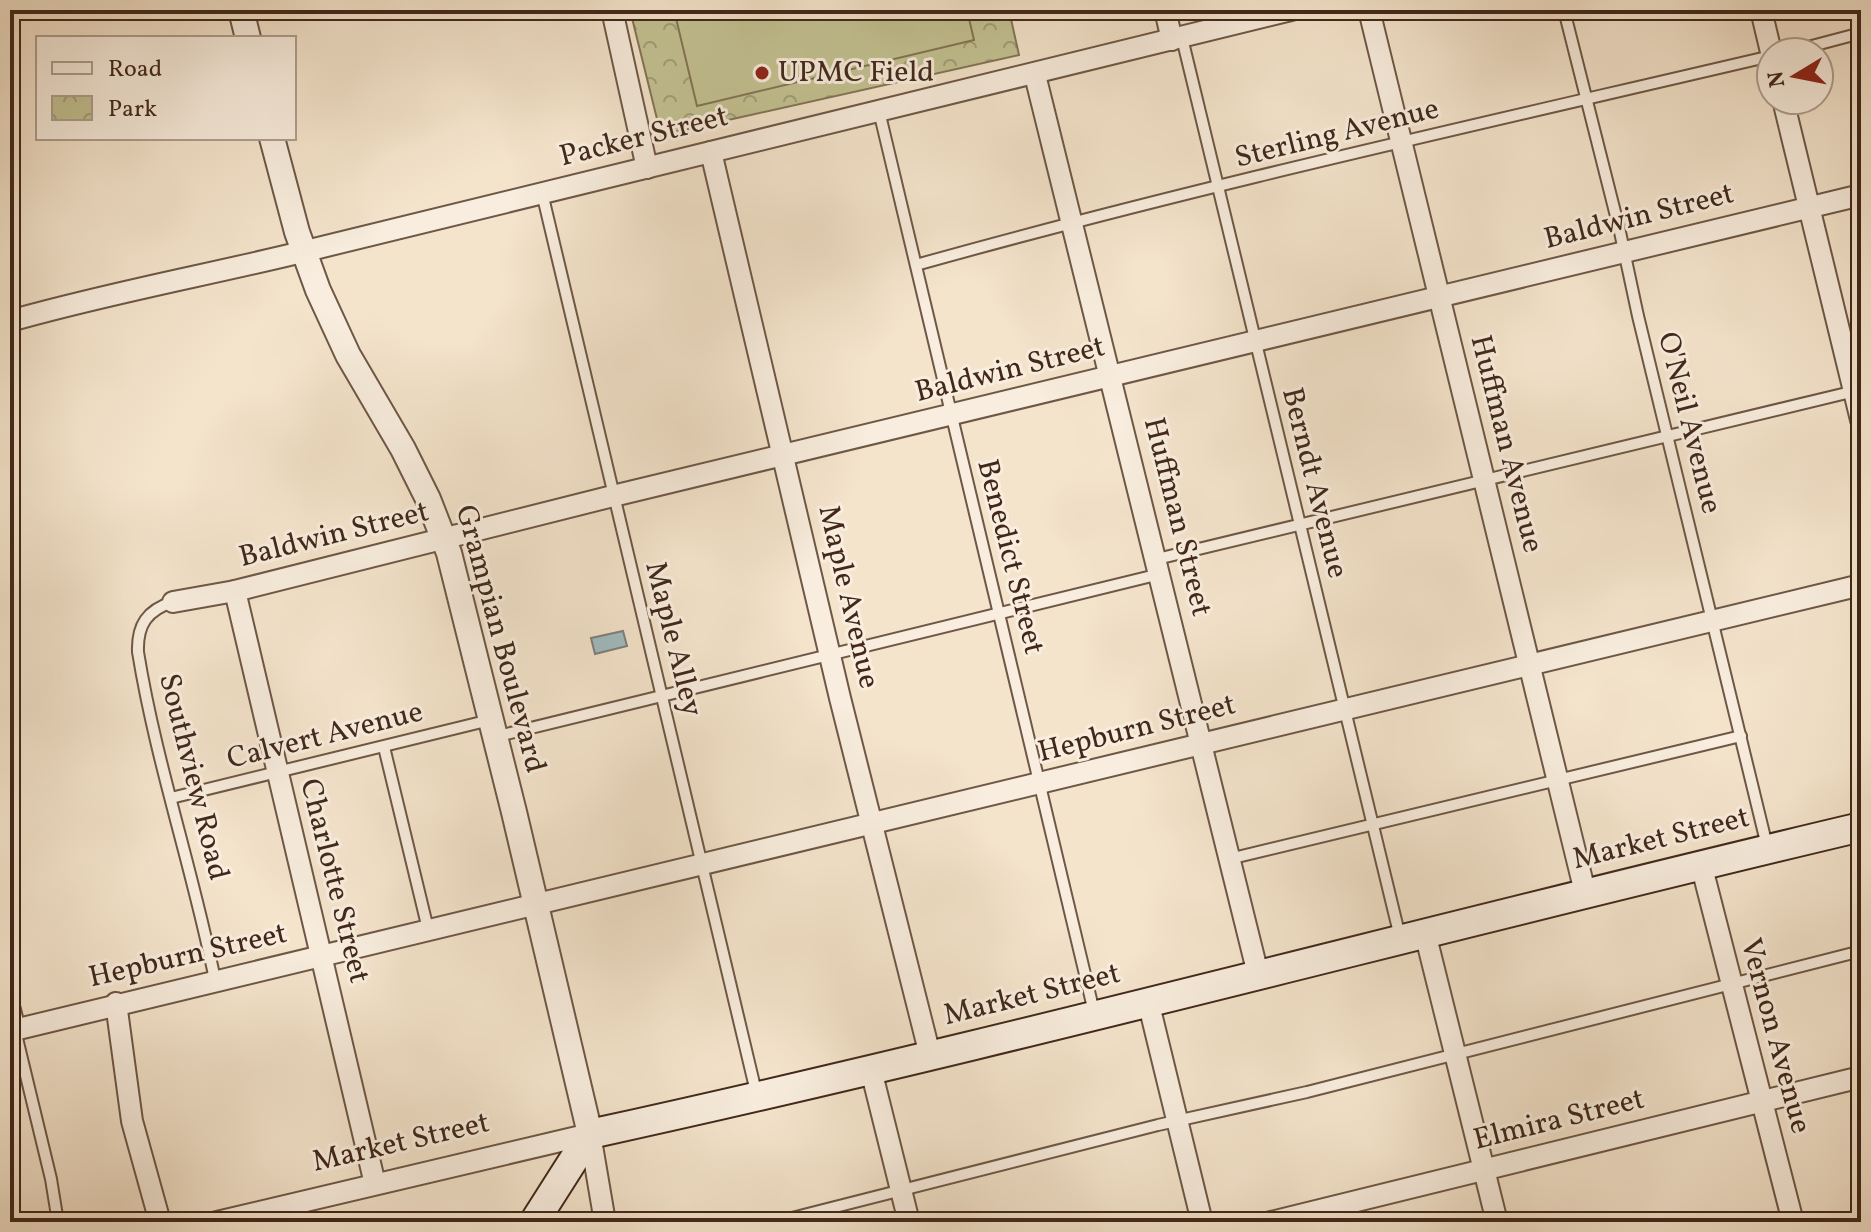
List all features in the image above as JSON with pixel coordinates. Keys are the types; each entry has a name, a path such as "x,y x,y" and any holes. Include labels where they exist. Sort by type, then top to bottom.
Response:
{"main road":[{"name":"Market Street","path":"590,1134 758,1098 1585,892 1861,827"},
{"path":"534,1222 590,1134"}],"street":[{"path":"241,10 248,36"},
{"path":"612,10 647,168"},
{"path":"1165,10 1177,39"},
{"name":"Packer Street","path":"10,321 1035,75 1291,10"},
{"name":"Huffman Avenue","path":"1369,10 1585,892"},
{"path":"1761,10 1767,36"},
{"name":"Huffman Street","path":"1035,75 1258,974"},
{"path":"1787,116 1858,390 1861,420"},
{"name":"Grampian Boulevard","path":"273,140 303,252 348,355 403,449 444,539 462,601 590,1134"},
{"name":"Maple Avenue","path":"711,152 830,655 930,1055"},
{"name":"Baldwin Street","path":"173,602 235,591 613,496 1861,195"},
{"name":"Hepburn Street","path":"12,1023 116,1003 1039,785 1861,585"},
{"name":"Charlotte Street","path":"235,591 375,1184"},
{"name":"Vernon Avenue","path":"1701,864 1793,1222"},
{"path":"1412,936 1455,1053 1497,1222"},
{"path":"1148,1001 1202,1222"},
{"path":"116,1003 132,1121 160,1222"},
{"path":"871,1070 909,1222"},
{"name":"Elmira Street","path":"1271,1222 1861,1077"},
{"path":"590,1134 605,1222"},
{"name":"Market Street","path":"217,1222 590,1134"}],"lane":[{"name":"O'Neil Avenue","path":"1564,10 1768,848"},
{"path":"1835,40 1861,33"},
{"name":"Berndt Avenue","path":"1177,39 1218,188 1373,824 1412,936"},
{"name":"Sterling Avenue","path":"916,265 1073,223 1755,58"},
{"name":"Benedict Street","path":"879,111 1095,1014"},
{"name":"Maple Alley","path":"542,193 758,1098"},
{"name":"Calvert Avenue","path":"171,798 384,747 662,695 999,615 1301,524 1858,390"},
{"name":"Southview Road","path":"173,602 152,611 145,618 138,639 143,679 215,980"},
{"path":"1229,859 1741,736"},
{"path":"384,747 428,929"},
{"path":"776,1222 1177,1121 1307,1092 1861,951"},
{"path":"12,1023 51,1179 58,1222"}],"green space":[{"path":"630,10 1009,10 1019,55 661,135"},
{"name":"UPMC Field","path":"674,10 967,10 974,40 697,106"}],"water":[{"path":"623,631 627,646 595,654 591,638"}],"place":[{"name":"UPMC Field","path":"762,73"}]}
